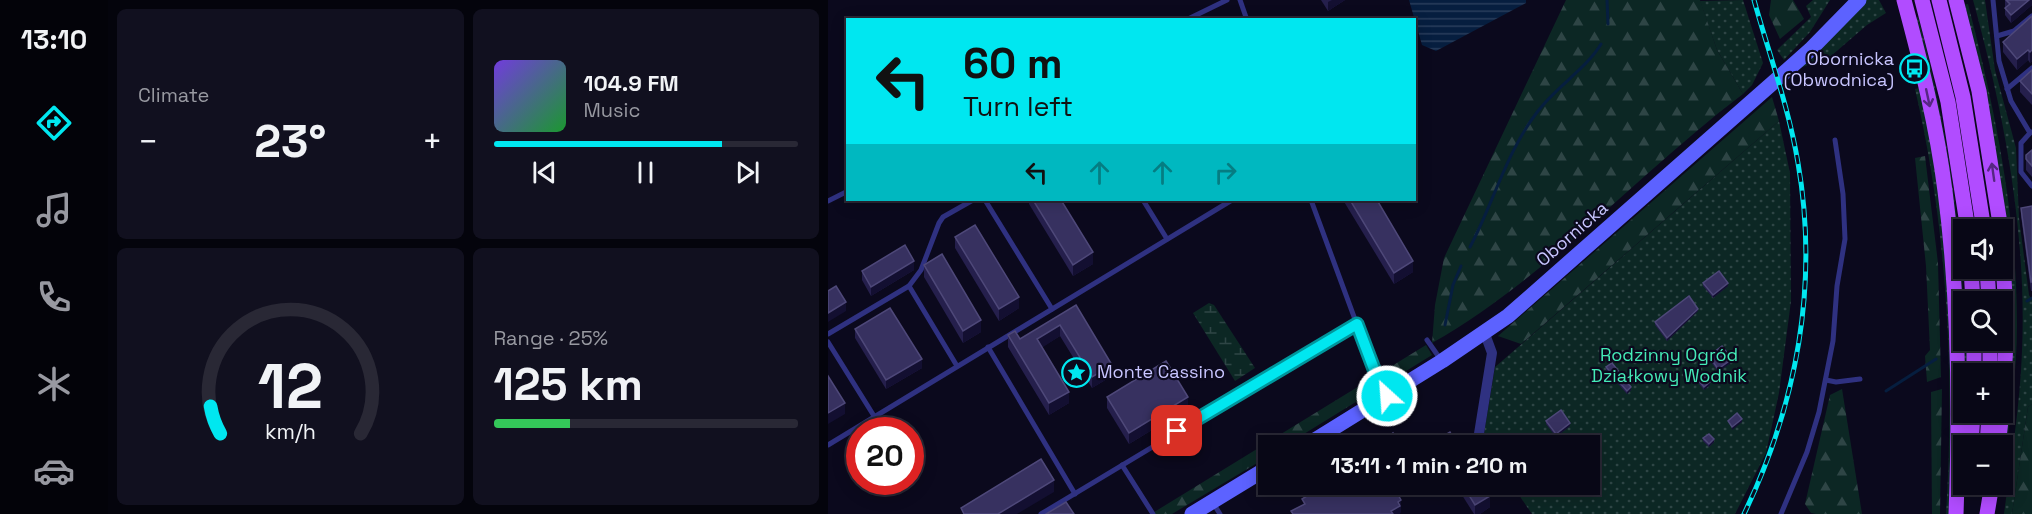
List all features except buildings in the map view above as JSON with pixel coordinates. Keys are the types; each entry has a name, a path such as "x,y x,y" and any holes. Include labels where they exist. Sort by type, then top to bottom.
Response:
{"main road":[{"name":"Obornicka","path":"1840,19 1851,0"},
{"name":"Obornicka","path":"1323,435 1485,333 1782,74 1859,0"},
{"path":"1904,0 1930,104 1950,231 1957,369 1956,514"},
{"path":"1922,0 1954,133 1966,219"},
{"path":"1939,0 1970,129 1982,219"},
{"path":"1956,0 1979,90 1999,219"},
{"path":"2004,279 2007,326 2005,363"},
{"path":"1192,514 1216,508 1258,476"},
{"path":"1964,514 1967,495"},
{"path":"1981,514 1983,495"},
{"path":"1988,514 1991,495"}],"street":[{"path":"1479,435 1492,352 1485,333"}],"lane":[{"path":"1190,18 1227,0"},
{"path":"1240,0 1246,18"},
{"path":"1993,0 1999,61 2007,89 2011,101 2031,132 2021,143 2021,172 2032,186"},
{"path":"1998,36 2014,31 2032,16"},
{"path":"2007,89 2032,68"},
{"path":"1781,514 1807,452 1826,380 1833,341 1845,239 1843,194 1835,140"},
{"path":"828,201 846,192"},
{"path":"828,334 909,286 921,270 939,223 943,218 971,201"},
{"path":"986,201 1052,309"},
{"path":"1144,201 1167,239"},
{"path":"828,445 1230,201"},
{"path":"1311,201 1377,377 1387,396"},
{"path":"909,286 957,366"},
{"path":"1041,514 1357,324"},
{"path":"1427,340 1442,361"},
{"path":"828,342 873,416"},
{"path":"988,347 1075,494"},
{"path":"1826,380 1836,382 1860,379"},
{"path":"1122,465 1153,514"}],"green space":[{"path":"1566,0 1700,0 1717,50 1743,94 1666,157 1515,288 1432,343 1435,305 1444,258"},
{"path":"1743,0 1763,63 1752,85 1743,94 1717,50 1700,1"},
{"path":"1771,0 1793,0 1804,19 1780,39 1769,15"},
{"path":"1813,0 1830,0 1810,32 1784,60 1777,50 1811,17 1806,6"},
{"path":"1864,0 1879,0 1886,13 1867,25 1831,56 1795,70"},
{"path":"1973,0 1985,0 1995,70 2016,148 2019,218 2029,295 2032,300 2032,404 2028,407 2012,514 2004,514 2007,495 2013,495 2013,448 2022,351 2021,262 2011,174"},
{"path":"1968,4 1987,83 2003,163 2011,219 2003,219 1963,5"},
{"path":"1918,17 1937,96 1957,218 1953,219 1953,279 1962,279 1963,291 1953,291 1953,294 1915,18"},
{"path":"1919,88 1926,102 1950,282 1952,514 1946,514 1949,461 1949,354 1946,300 1935,194 1915,89"},
{"path":"1772,97 1779,121 1521,344 1498,336"},
{"name":"Rodzinny Ogród Działkowy Wodnik","path":"1779,121 1790,173 1791,301 1779,393 1766,453 1735,514 1532,514 1519,495 1600,495 1600,435 1484,435 1495,367"},
{"path":"1925,156 1938,263 1941,377 1927,382 1925,356 1930,350 1926,266 1915,158"},
{"path":"2013,244 2017,344 2013,390 2013,363 2006,363 2006,351 2013,351 2013,291 2008,291 2008,279 2013,279"},
{"path":"1209,303 1214,305 1255,368 1235,381 1193,313"},
{"path":"1426,345 1432,355 1302,435 1280,435"},
{"path":"1961,351 1968,351 1968,363 1962,363"},
{"path":"1842,389 1862,514 1811,513 1805,504 1830,395"},
{"path":"1942,389 1940,514 1932,514 1931,392"},
{"path":"2032,404 2032,514 2012,514 2028,407"},
{"path":"2004,423 2009,423 2008,435 2004,435"},
{"path":"1258,448 1258,463 1172,514 1151,514"}],"water":[{"path":"1409,0 1526,0 1526,3 1436,51 1422,45"}],"waterway":[{"path":"1607,0 1608,24"},
{"path":"1470,247 1517,143 1527,127 1546,102 1588,62 1601,44"},
{"path":"1445,325 1453,285 1461,266"},
{"path":"2027,301 2032,298"},
{"path":"1886,391 1936,359"}],"railway":[{"path":"1744,514 1778,430 1790,387 1799,343 1806,253 1804,208 1794,142 1754,0"}],"place":[{"name":"Obornicka (Obwodnica)","path":"1915,69"},
{"name":"Monte Cassino","path":"1076,372"}],"route":[{"path":"1177,431 1357,324 1377,377 1387,396"}]}
